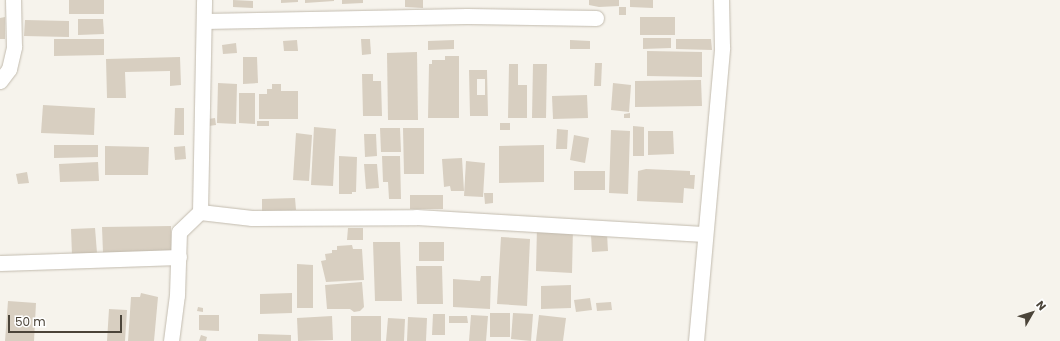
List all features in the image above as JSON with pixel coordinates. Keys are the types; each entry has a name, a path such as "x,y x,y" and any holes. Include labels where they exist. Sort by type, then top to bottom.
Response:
{"street":[{"path":"0,80 9,69 14,47 13,0"},
{"path":"171,341 177,295 179,232 200,212 199,137 204,0"},
{"path":"696,341 704,234 722,47 722,0"},
{"path":"204,21 467,16 596,18"},
{"path":"200,212 252,218 416,217 704,234"},
{"path":"0,263 179,256"}],"building":[{"path":"69,0 104,0 104,14 69,14"},
{"path":"233,0 253,1 253,8 233,7"},
{"path":"281,0 298,0 298,2 281,3"},
{"path":"305,0 334,0 334,1 305,3"},
{"path":"342,0 363,0 363,3 342,4"},
{"path":"405,0 423,0 423,8 405,7"},
{"path":"589,0 619,0 619,6 599,7 589,5"},
{"path":"630,0 653,0 653,8 630,7"},
{"path":"619,7 626,7 626,15 619,15"},
{"path":"5,17 5,39 0,39 0,18"},
{"path":"640,17 675,17 675,35 640,35"},
{"path":"78,19 103,19 104,34 78,35"},
{"path":"25,20 69,21 69,37 24,36"},
{"path":"643,38 671,38 671,48 643,49"},
{"path":"54,39 104,39 104,55 54,56"},
{"path":"361,39 370,39 371,54 362,55"},
{"path":"676,39 711,39 712,50 676,49"},
{"path":"297,40 298,51 284,51 283,41"},
{"path":"454,40 454,49 428,50 428,41"},
{"path":"570,40 590,41 590,49 570,49"},
{"path":"236,43 237,53 223,54 222,45"},
{"path":"647,51 702,52 702,77 647,76"},
{"path":"417,52 418,120 388,120 387,53"},
{"path":"445,56 459,56 459,118 428,118 429,64 432,64 432,60 445,60"},
{"path":"180,57 181,85 170,86 170,71 125,72 126,98 107,98 106,59"},
{"path":"243,57 257,57 258,83 243,84"},
{"path":"595,63 602,63 601,86 594,86"},
{"path":"509,64 518,64 518,85 527,85 527,118 508,118"},
{"path":"533,64 547,64 546,118 532,118"},
{"path":"469,70 487,70 488,116 470,116","holes":["477,79 485,79 485,95 477,95"]},
{"path":"362,74 373,74 373,81 381,81 382,116 363,116"},
{"path":"701,80 702,106 635,107 635,81"},
{"path":"218,83 237,84 236,124 217,123"},
{"path":"613,83 631,85 629,112 611,110"},
{"path":"272,84 281,84 281,91 298,91 298,119 259,119 259,94 267,94 267,89 272,89"},
{"path":"239,93 255,93 255,124 239,123"},
{"path":"587,95 588,118 553,119 552,96"},
{"path":"43,105 95,108 94,135 41,133"},
{"path":"175,108 184,108 184,135 174,135"},
{"path":"630,113 630,118 624,118 624,114"},
{"path":"215,118 216,125 209,126 208,119"},
{"path":"257,121 269,121 269,126 257,126"},
{"path":"500,123 510,123 510,130 500,130"},
{"path":"633,126 644,127 644,156 633,156"},
{"path":"314,127 336,129 333,186 311,185"},
{"path":"380,128 400,128 401,152 381,152"},
{"path":"403,128 424,128 424,174 404,174"},
{"path":"557,129 568,130 567,149 556,149"},
{"path":"611,130 630,131 628,194 609,193"},
{"path":"648,131 673,131 674,154 648,155"},
{"path":"296,133 312,135 309,181 293,180"},
{"path":"364,134 376,134 377,156 365,157"},
{"path":"574,135 589,138 585,163 570,160"},
{"path":"54,145 98,145 98,157 54,158"},
{"path":"544,145 544,182 499,183 499,146"},
{"path":"105,146 149,147 148,175 105,175"},
{"path":"185,146 186,159 175,160 174,147"},
{"path":"339,156 357,157 356,192 352,192 352,194 339,194"},
{"path":"382,156 400,156 401,199 389,199 388,182 383,182"},
{"path":"462,158 464,191 451,191 450,186 444,187 442,159"},
{"path":"466,161 485,163 483,197 464,196"},
{"path":"98,162 99,181 60,182 59,164"},
{"path":"364,164 377,164 379,188 366,189"},
{"path":"646,169 690,171 690,175 695,175 694,189 684,188 683,203 637,201 638,171"},
{"path":"574,171 605,171 605,190 574,190"},
{"path":"27,172 29,183 18,184 16,174"},
{"path":"484,193 493,193 493,203 485,204"},
{"path":"410,195 443,195 443,209 410,209"},
{"path":"295,198 296,210 262,211 262,199"},
{"path":"171,226 171,252 103,253 102,227"},
{"path":"537,226 573,228 572,273 536,271"},
{"path":"95,228 97,253 72,255 71,229"},
{"path":"348,228 363,228 363,240 347,240"},
{"path":"607,234 608,251 592,252 591,235"},
{"path":"501,237 530,239 527,306 497,304"},
{"path":"373,242 400,242 402,301 375,301"},
{"path":"419,242 444,242 444,261 419,261"},
{"path":"352,245 353,249 362,249 364,280 326,282 321,261 326,260 325,254 332,253 332,250 337,250 337,246"},
{"path":"297,264 313,265 313,308 297,308"},
{"path":"416,266 442,266 443,304 417,304"},
{"path":"481,276 491,276 490,309 453,307 453,279 480,281"},
{"path":"362,282 364,307 360,311 354,312 350,309 327,309 325,285"},
{"path":"571,285 571,308 541,309 541,286"},
{"path":"141,293 158,297 154,341 128,341 131,297 140,297"},
{"path":"292,293 292,313 260,314 260,294"},
{"path":"590,298 592,310 576,312 574,300"},
{"path":"8,301 36,303 34,341 5,341"},
{"path":"611,302 612,310 597,311 596,303"},
{"path":"198,307 203,308 203,312 197,311"},
{"path":"109,309 127,310 125,341 107,341"},
{"path":"490,313 510,313 510,337 490,337"},
{"path":"513,313 533,314 531,341 511,339"},
{"path":"433,314 445,314 445,335 432,335"},
{"path":"199,315 219,315 219,331 199,330"},
{"path":"471,315 488,316 486,341 469,341"},
{"path":"539,315 566,318 563,341 536,341"},
{"path":"332,316 333,340 298,341 297,318"},
{"path":"351,316 381,316 381,341 351,341"},
{"path":"449,316 467,316 468,323 449,323"},
{"path":"408,317 427,318 426,341 407,341"},
{"path":"388,318 405,319 404,341 386,341"},
{"path":"258,334 291,335 291,341 258,341"},
{"path":"201,335 207,337 206,341 199,341"}]}
